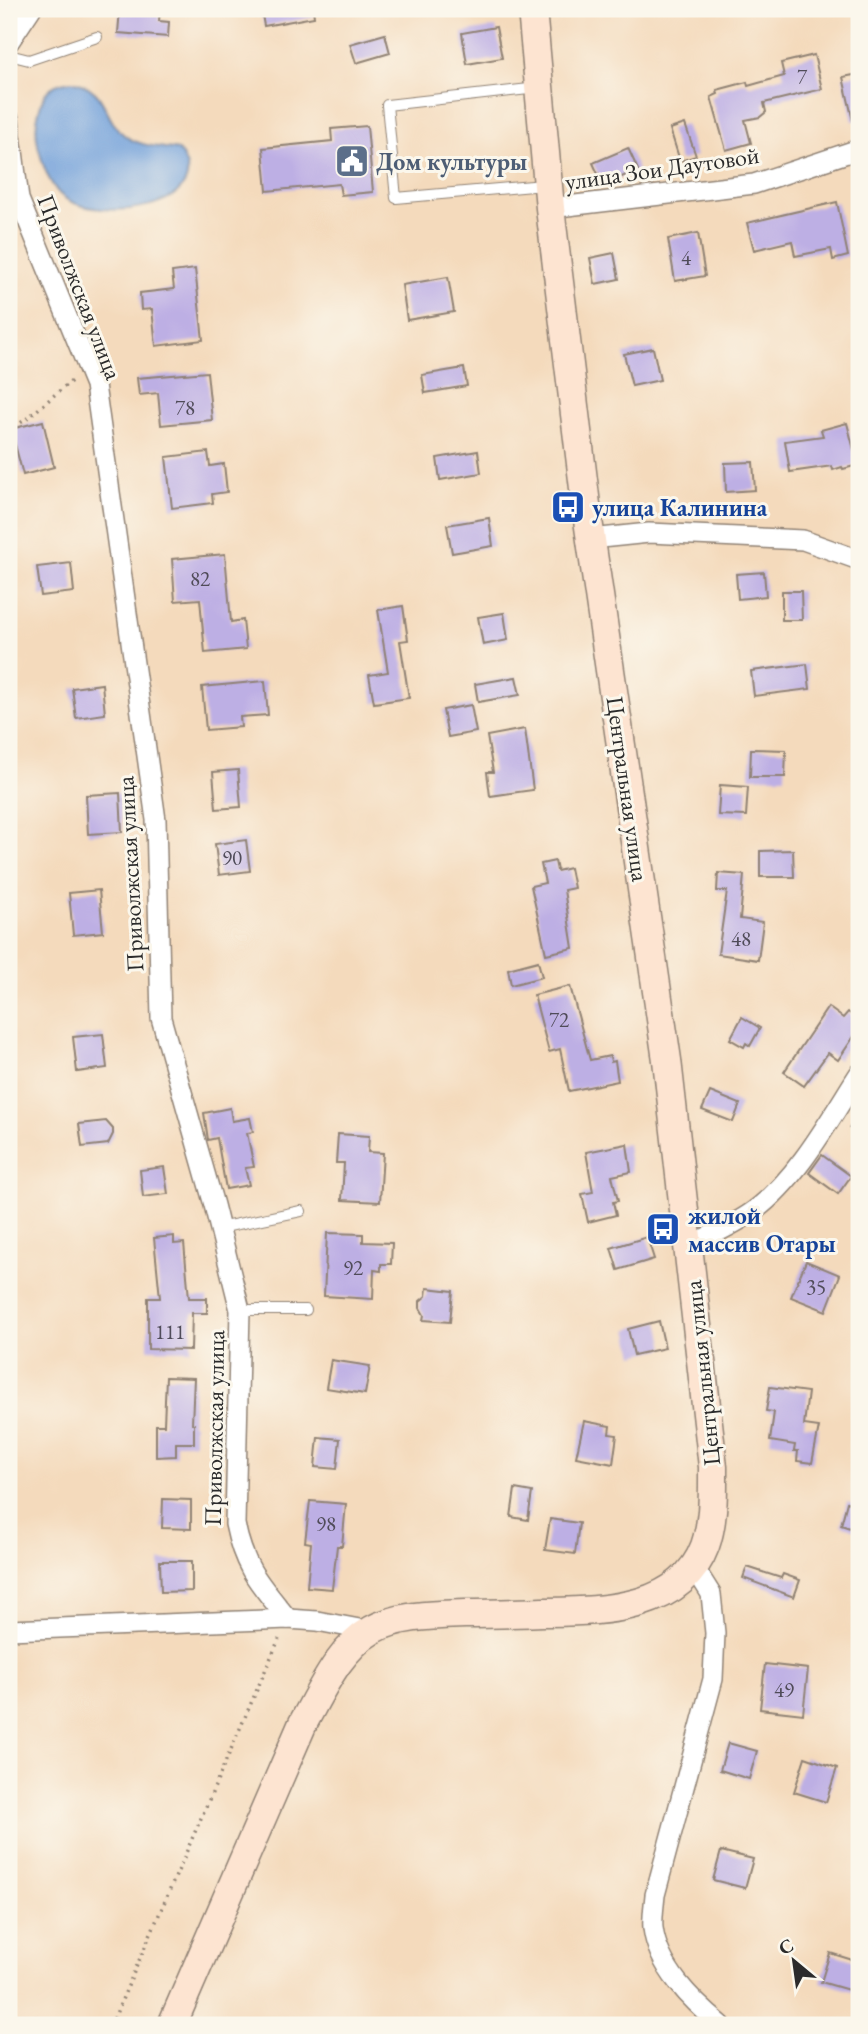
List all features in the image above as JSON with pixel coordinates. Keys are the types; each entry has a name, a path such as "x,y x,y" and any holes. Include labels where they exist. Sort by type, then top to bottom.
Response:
{"street":[{"path":"9,42 31,9"},
{"name":"Центральная улица","path":"532,9 549,196 591,539 667,1060 713,1467 713,1510 705,1546 694,1567"},
{"name":"Приволжская улица","path":"9,119 19,199 95,385 156,820 161,1018 240,1310 235,1524 240,1550 250,1571 288,1619"},
{"name":"улица Зои Даутовой","path":"549,196 754,184 859,149"},
{"path":"591,539 649,533 803,540 859,560"},
{"path":"689,1246 755,1210 785,1182 859,1074"},
{"path":"172,2025 303,1723 329,1676 350,1649 370,1631 388,1623 431,1615 604,1611 643,1602 671,1587 694,1567 711,1594 715,1633 713,1679 655,1895 653,1928 668,1969 699,2007 722,2025"},
{"path":"9,1630 288,1619 317,1620 370,1631"}],"lane":[{"path":"9,55 29,60 97,37"},
{"path":"539,88 387,106 396,198 549,196"},
{"path":"219,1228 301,1211"},
{"path":"240,1310 306,1310"}],"path":[{"path":"9,429 28,419 51,396 88,368"},
{"path":"111,2025 288,1619"}],"water":[{"path":"72,81 93,90 116,127 129,139 150,146 178,150 187,170 183,186 168,198 146,206 121,210 95,208 73,202 57,191 47,174 40,152 36,134 37,120 46,92 56,85"}],"building":[{"path":"120,9 160,9 159,21 169,22 168,37 118,33"},
{"path":"261,9 313,9 314,17 264,26"},
{"path":"496,27 502,58 467,64 462,33"},
{"path":"385,34 390,53 356,63 350,44"},
{"path":"814,55 822,89 764,103 766,112 760,117 745,120 751,143 726,150 711,97 718,94 717,90 747,82 748,86 784,76 781,63"},
{"path":"859,74 859,120 853,121 843,77"},
{"path":"685,124 696,156 680,161 670,129"},
{"path":"367,126 373,192 341,195 339,184 267,191 263,148 332,141 331,129"},
{"path":"628,148 638,170 603,185 593,163"},
{"path":"837,202 848,256 833,260 831,249 795,256 792,241 754,250 747,223"},
{"path":"698,233 705,276 675,281 668,239"},
{"path":"614,253 619,279 595,284 590,258"},
{"path":"195,269 203,340 156,346 152,309 141,310 140,293 174,289 172,272"},
{"path":"448,277 454,312 407,320 402,285"},
{"path":"653,348 660,380 632,386 624,354"},
{"path":"464,368 467,386 425,393 422,375"},
{"path":"207,372 212,420 161,425 158,393 139,395 137,378"},
{"path":"43,421 54,467 23,475 11,429"},
{"path":"847,423 858,465 843,469 833,470 832,466 790,472 785,441 823,436 821,430"},
{"path":"478,451 481,473 440,480 437,458"},
{"path":"208,452 210,466 224,464 227,492 212,494 213,503 172,508 166,457"},
{"path":"753,462 755,490 726,492 725,463"},
{"path":"489,518 493,546 452,553 447,525"},
{"path":"225,554 231,622 243,620 246,649 205,653 200,599 175,601 172,559"},
{"path":"71,563 74,592 41,596 37,567"},
{"path":"764,572 766,596 738,599 736,574"},
{"path":"782,591 801,591 802,620 782,620"},
{"path":"403,606 408,640 400,641 409,698 374,703 369,675 388,672 378,610"},
{"path":"504,613 508,640 483,645 478,617"},
{"path":"807,664 810,689 754,696 751,671"},
{"path":"516,677 520,695 478,702 475,684"},
{"path":"265,681 268,715 240,717 241,727 206,730 202,687"},
{"path":"102,684 105,714 76,718 72,688"},
{"path":"471,705 476,732 448,737 443,710"},
{"path":"525,729 533,790 490,796 487,772 493,772 487,736"},
{"path":"751,749 786,750 785,777 750,777"},
{"path":"238,770 241,807 216,809 213,772"},
{"path":"720,785 748,787 746,816 718,815"},
{"path":"120,793 122,832 88,834 86,795"},
{"path":"246,840 250,871 219,875 215,844"},
{"path":"793,850 794,877 760,877 760,851"},
{"path":"555,861 557,871 570,868 574,888 564,890 573,948 546,954 531,886 545,883 541,864"},
{"path":"718,873 744,875 740,919 763,922 758,960 718,954 727,891 717,891"},
{"path":"99,890 103,932 73,935 69,893"},
{"path":"538,961 542,977 511,985 508,969"},
{"path":"570,986 590,1060 610,1056 611,1062 615,1061 618,1081 569,1091 560,1049 549,1052 534,995"},
{"path":"828,1007 843,1018 848,1012 859,1020 859,1029 838,1060 828,1053 804,1086 784,1072"},
{"path":"742,1017 760,1028 750,1046 746,1043 744,1047 730,1039"},
{"path":"103,1034 107,1068 77,1072 73,1037"},
{"path":"710,1092 740,1104 733,1122 702,1110"},
{"path":"230,1108 232,1121 250,1118 253,1132 247,1133 254,1167 245,1168 249,1185 226,1189 217,1138 208,1140 204,1113"},
{"path":"106,1121 113,1129 108,1144 82,1147 79,1124"},
{"path":"338,1134 369,1136 368,1152 383,1153 380,1202 342,1200 344,1163 336,1163"},
{"path":"627,1144 631,1172 612,1176 618,1201 613,1202 616,1215 588,1222 582,1194 593,1192 586,1152"},
{"path":"822,1155 851,1176 838,1194 809,1173"},
{"path":"164,1167 168,1194 143,1197 140,1170"},
{"path":"327,1233 363,1234 363,1242 392,1243 391,1264 381,1264 381,1271 374,1270 373,1299 324,1296"},
{"path":"174,1236 174,1244 184,1243 189,1298 207,1298 207,1313 192,1313 191,1350 148,1349 148,1298 160,1298 154,1238"},
{"path":"647,1237 654,1259 618,1270 611,1248"},
{"path":"806,1261 840,1275 826,1311 791,1297"},
{"path":"427,1288 453,1291 450,1322 423,1320 420,1301 426,1296"},
{"path":"659,1321 665,1348 634,1355 628,1329"},
{"path":"331,1360 370,1366 365,1394 326,1388"},
{"path":"166,1377 194,1378 194,1443 176,1443 176,1456 156,1457 156,1425 164,1425"},
{"path":"770,1387 808,1392 804,1425 819,1427 812,1463 797,1461 798,1451 794,1451 795,1445 770,1441 774,1412 766,1411"},
{"path":"584,1421 610,1426 609,1434 617,1435 613,1464 576,1457"},
{"path":"318,1437 340,1439 337,1469 315,1467"},
{"path":"515,1489 532,1492 528,1520 511,1517"},
{"path":"163,1499 191,1500 191,1529 162,1528"},
{"path":"310,1501 346,1504 342,1546 337,1546 332,1589 307,1587 311,1543 305,1542"},
{"path":"847,1502 859,1506 856,1530 841,1525"},
{"path":"550,1519 579,1523 575,1554 545,1550"},
{"path":"160,1561 192,1561 192,1591 161,1592"},
{"path":"747,1567 781,1578 783,1574 800,1580 794,1597 743,1578"},
{"path":"765,1664 808,1669 803,1714 760,1709"},
{"path":"728,1743 757,1751 749,1779 720,1770"},
{"path":"805,1757 837,1768 826,1802 794,1792"},
{"path":"721,1851 753,1859 745,1888 713,1880"},
{"path":"830,1953 859,1962 859,1993 821,1982"}],"place":[{"name":"Дом культуры","path":"352,161"},
{"name":"улица Калинина","path":"568,507"},
{"name":"жилой массив Отары","path":"663,1229"}]}
